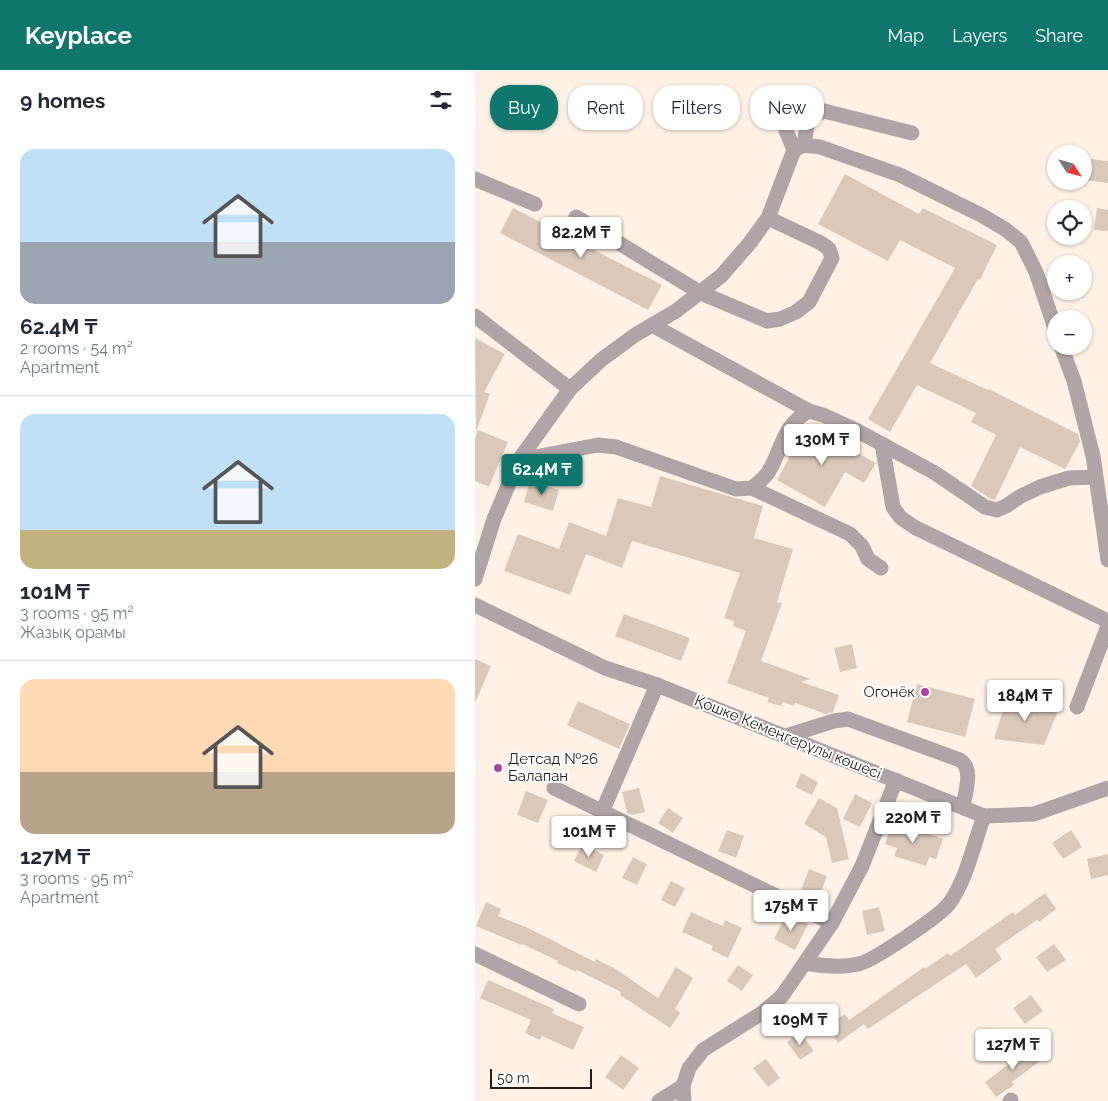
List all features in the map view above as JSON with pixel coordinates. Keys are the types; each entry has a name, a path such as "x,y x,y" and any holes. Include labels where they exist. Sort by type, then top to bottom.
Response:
{"street":[{"path":"475,579 494,519 519,460 570,389 601,360 635,335 701,293 721,276 749,244 768,218 799,148 808,121 815,114 824,111 912,133"},
{"path":"790,130 799,148"},
{"path":"799,148 820,146 900,175 1005,229 1021,242 1036,272 1049,310"},
{"path":"475,179 535,204"},
{"path":"576,217 701,293 767,321 780,319 796,312 809,302 832,258 829,249 821,243 768,218"},
{"path":"475,316 570,389"},
{"path":"652,325 809,411 823,415 882,444 935,473 985,507 997,510 1040,487 1069,478 1095,477"},
{"path":"1064,355 1074,381 1093,456 1108,560"},
{"path":"752,488 768,473 789,426 797,418 809,411"},
{"path":"882,444 893,507 900,517 914,527 1108,621"},
{"path":"519,460 597,445 616,447 736,489 752,488 849,534 862,546 868,558 881,568"},
{"name":"Қошке Кемеңгерұлы көшесі","path":"475,605 605,668 657,685 984,816 1034,814 1108,788"},
{"path":"1077,707 1108,626"},
{"path":"602,812 657,685"},
{"path":"786,736 834,721 848,719 960,760 964,762 968,771 963,807"},
{"path":"659,1101 683,1093 689,1068 703,1050 762,1013 782,996 832,923 862,866 896,780"},
{"path":"553,788 832,923"},
{"path":"805,963 825,967 860,964 917,930 947,906 961,881 984,816"},
{"path":"475,954 579,1004"}],"building":[{"path":"1093,159 1108,161 1108,183 1093,181"},
{"path":"845,174 919,214 923,208 997,245 980,280 978,279 930,363 989,389 1078,434 1080,442 1065,469 1020,447 995,500 971,486 996,435 971,422 976,413 917,385 890,432 868,419 955,268 900,240 888,261 818,224"},
{"path":"513,208 662,285 648,310 500,233"},
{"path":"1097,208 1108,210 1108,231 1094,230"},
{"path":"475,338 505,354 484,392 490,394 476,432"},
{"path":"807,425 876,463 864,483 845,472 825,507 777,480"},
{"path":"478,430 508,442 489,487 475,481 475,438"},
{"path":"660,476 763,506 754,538 793,549 777,602 782,603 761,661 811,679 801,682 839,695 833,712 826,714 795,703 794,706 783,702 781,706 767,702 769,698 727,683 746,631 733,626 734,621 724,618 740,573 632,541 622,568 586,554 570,595 504,571 518,534 559,549 569,522 606,536 618,498 651,507"},
{"path":"530,481 559,490 553,511 524,502"},
{"path":"624,614 690,638 681,661 615,636"},
{"path":"852,644 857,668 840,672 834,648"},
{"path":"475,659 491,666 475,703"},
{"path":"917,684 975,699 965,737 907,722"},
{"path":"1008,694 1057,713 1044,745 994,739"},
{"path":"578,701 630,724 619,749 567,725"},
{"path":"801,773 818,782 812,795 795,787"},
{"path":"639,788 645,812 632,815 627,813 622,792"},
{"path":"526,791 548,800 538,823 517,815"},
{"path":"855,794 872,803 860,827 843,819"},
{"path":"819,798 837,808 849,859 832,863 826,837 804,824"},
{"path":"668,808 683,818 673,833 658,823"},
{"path":"892,822 943,839 936,859 929,857 926,866 894,856 897,848 885,844"},
{"path":"727,830 744,836 736,858 718,851"},
{"path":"1071,830 1082,847 1063,859 1052,843"},
{"path":"582,844 604,855 596,872 574,861"},
{"path":"1108,854 1108,875 1091,879 1087,859"},
{"path":"633,857 647,864 637,885 622,878"},
{"path":"809,869 827,876 818,900 800,893"},
{"path":"671,881 685,888 675,907 661,900"},
{"path":"1045,893 1056,909 1039,922 1037,920 995,949 1002,959 976,978 966,964 868,1029 864,1024 838,1043 827,1027 845,1014 849,1020 924,967 925,969 948,953 950,956 1013,912 1015,915"},
{"path":"486,902 501,909 498,916 528,928 595,962 596,959 614,968 658,998 676,967 693,978 675,1009 680,1013 670,1028 620,995 621,992 577,970 576,972 557,963 558,961 522,944 476,926"},
{"path":"879,907 885,931 867,935 862,911"},
{"path":"691,912 723,926 725,920 742,928 728,958 711,950 713,946 682,932"},
{"path":"787,913 808,924 795,950 774,939"},
{"path":"1054,944 1066,960 1047,972 1036,957"},
{"path":"738,965 753,975 742,991 727,981"},
{"path":"488,980 554,1009 552,1013 584,1027 573,1050 542,1036 540,1040 525,1033 531,1020 480,998"},
{"path":"1031,995 1043,1011 1025,1024 1013,1008"},
{"path":"800,1032 814,1051 800,1060 787,1042"},
{"path":"1029,1045 1040,1061 1012,1082 1014,1085 996,1097 985,1082 1013,1061 1011,1058"},
{"path":"621,1055 639,1068 623,1090 605,1077"},
{"path":"766,1059 780,1078 768,1087 753,1068"}],"place":[{"name":"Огонёк","path":"925,692"},
{"name":"Детсад №26 Балапан","path":"498,768"}]}
